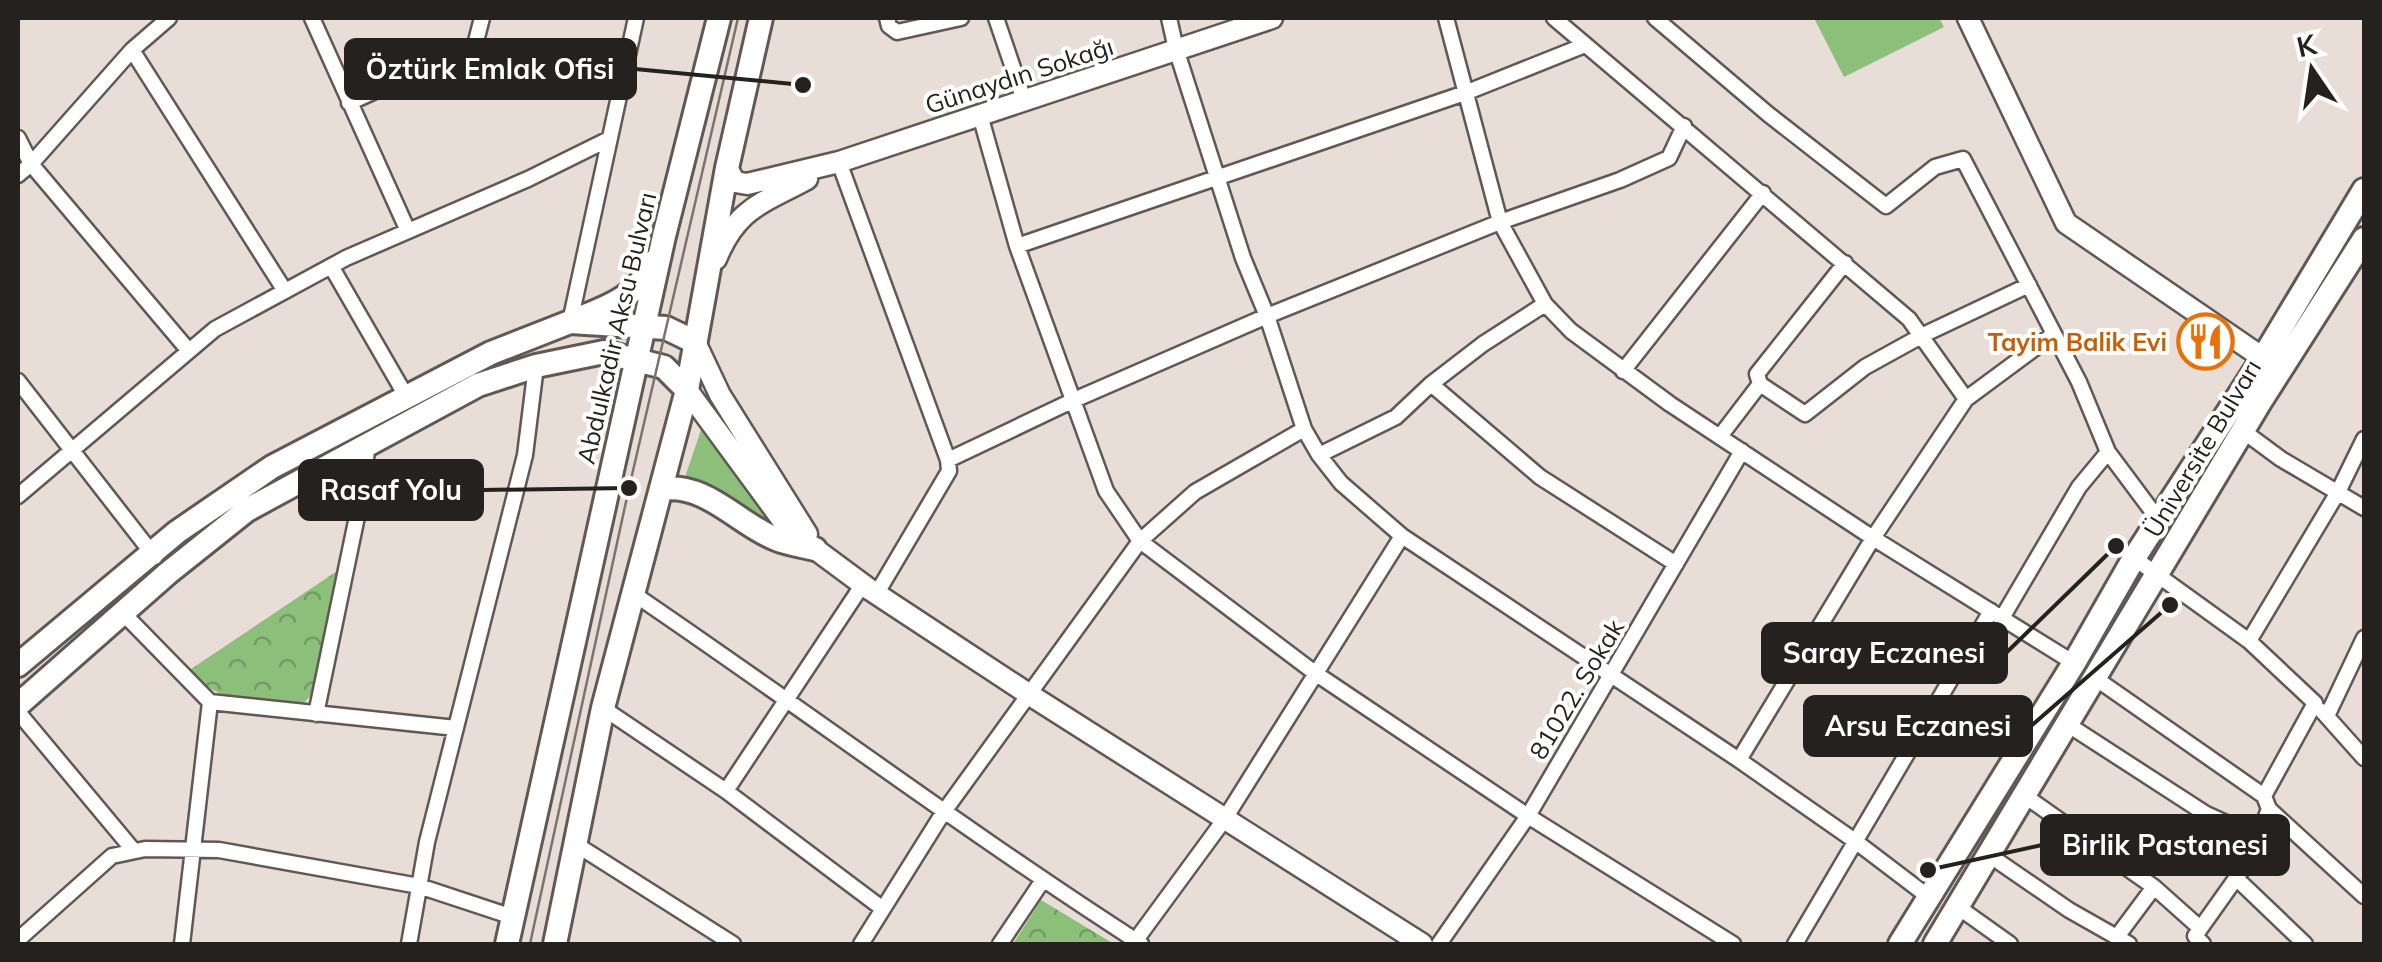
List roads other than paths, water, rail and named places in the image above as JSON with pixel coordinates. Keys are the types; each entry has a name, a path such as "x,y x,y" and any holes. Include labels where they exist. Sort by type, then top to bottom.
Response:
{"main road":[{"name":"Abdulkadir Aksu Bulvarı","path":"507,944 664,236 719,18"},
{"path":"556,944 603,708 687,390 727,168 762,18"},
{"name":"Üniversite Bulvarı","path":"1900,944 2158,519 2264,358 2364,190"},
{"path":"18,665 177,532 272,468 490,352 622,300 638,288 664,236"},
{"name":"Üniversite Bulvarı","path":"1935,944 2243,431 2364,239"},
{"path":"570,322 645,325 674,331 694,342"},
{"path":"18,708 122,612 247,510 478,385 536,366 604,352 664,367 687,390"},
{"path":"662,488 677,486 702,494 776,539 815,548"}],"street":[{"path":"18,175 132,50 169,18"},
{"path":"312,18 408,231"},
{"path":"349,103 475,44 482,18"},
{"path":"570,322 636,18"},
{"path":"887,18 889,26 897,32 960,18"},
{"path":"996,18 1024,100"},
{"path":"1169,18 1218,179 1304,429 1341,483 1402,536 1739,760 1930,898"},
{"name":"Günaydın Sokağı","path":"839,162 1272,18"},
{"path":"1446,18 1500,222 1545,304 1571,331 1873,538 2074,663"},
{"path":"1554,18 1763,192 1923,336 1966,400"},
{"path":"1655,18 1768,114 1886,206 1934,167 1963,159 2054,334 2108,452 2158,519"},
{"path":"1968,18 2066,224 2264,358"},
{"path":"1017,246 1465,93 1585,44"},
{"path":"132,50 284,291"},
{"path":"980,115 1017,246 1106,491 1140,541 1315,673 1528,816 1733,944"},
{"path":"948,460 1267,316 1669,158 1684,126"},
{"path":"18,138 31,164 190,351"},
{"path":"18,496 215,329 331,266 610,138"},
{"path":"727,168 735,182 748,184 839,162"},
{"path":"707,281 726,235 747,210 839,162"},
{"path":"726,791 950,471 839,162"},
{"path":"1623,370 1763,192"},
{"path":"1844,263 1758,374 1760,384 1805,414 1865,368 2029,285"},
{"path":"331,266 406,396"},
{"path":"1319,456 1396,418 1431,384 1483,344 1545,304"},
{"path":"1739,760 1873,538 1966,400 2054,334"},
{"path":"694,342 720,395 815,548"},
{"path":"408,944 456,728 525,456 536,366"},
{"path":"18,381 168,574"},
{"path":"1431,384 1540,477 1676,564"},
{"path":"1721,435 1760,384"},
{"path":"687,390 786,525 815,548 1030,695 1422,944"},
{"path":"862,944 943,814 1140,541 1196,492 1304,429"},
{"path":"2243,431 2281,459 2364,508"},
{"path":"2249,642 2338,492 2364,440"},
{"path":"316,714 366,478 367,445"},
{"name":"81022. Sokak","path":"1440,944 1528,816 1742,451"},
{"path":"1795,944 1997,615 2079,487 2108,452"},
{"path":"631,592 788,699 943,814 1136,943 1224,820 1402,536"},
{"path":"2134,558 2249,642 2316,703 2364,758"},
{"path":"122,612 210,702 456,728"},
{"path":"2327,716 2364,638"},
{"path":"2095,678 2267,802 2364,896"},
{"path":"182,944 210,702"},
{"path":"2203,944 2195,936 2237,879 2259,838 2267,802 2316,703"},
{"path":"18,708 134,851"},
{"path":"603,708 726,791 883,909"},
{"path":"2068,724 2206,814 2259,838"},
{"path":"2026,796 2154,887 2200,928"},
{"path":"577,844 732,944"},
{"path":"21,939 112,856 134,851 219,850 419,886 513,916"},
{"path":"1989,855 2069,910 2123,941 2154,887"},
{"path":"2237,879 2305,944"},
{"path":"1000,944 1043,880"},
{"path":"1958,906 2010,944"}],"tram line":[{"path":"530,944 629,488 738,18"}],"place":[{"name":"Öztürk Emlak Ofisi","path":"803,85"},
{"name":"Tayim Balik Evi","path":"2206,341"},
{"name":"Rasaf Yolu","path":"629,488"},
{"name":"Saray Eczanesi","path":"2116,546"},
{"name":"Arsu Eczanesi","path":"2170,605"},
{"name":"Birlik Pastanesi","path":"1928,870"}]}
